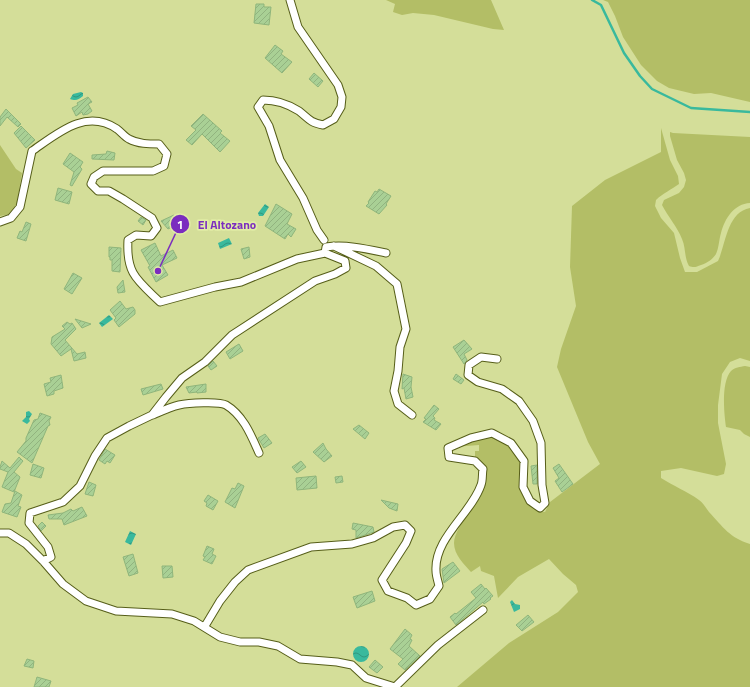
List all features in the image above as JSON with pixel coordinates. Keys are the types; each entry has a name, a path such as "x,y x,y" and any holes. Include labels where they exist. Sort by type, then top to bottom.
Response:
{"street":[{"path":"290,0 298,27 338,85 342,97 341,107 334,119 323,125 312,123 300,112 290,106 272,100 263,100 258,108 270,126 280,160 303,198 317,230 324,240"},
{"path":"0,222 11,218 20,207 32,151 67,128 81,122 97,120 117,129 129,139 144,144 159,144 167,154 164,166 153,171 103,171 94,177 91,184 98,191 109,191 152,218 157,228 151,236 136,235 128,240 127,252 129,268 140,283 160,302 215,287 241,282 297,259 325,253 345,260 346,268 335,274 315,281 232,335 205,362 182,378 152,415"},
{"path":"325,253 326,247 334,246 386,252"},
{"path":"334,246 376,266 397,284 406,329 400,347 398,371 394,391 398,404 412,415"},
{"path":"205,626 220,601 235,582 248,570 311,547 352,544 373,538 393,527 405,525 411,531 406,542 382,580 388,591 407,598 416,605 430,599 439,586 436,571 437,556 448,535 468,509 482,484 482,470 475,461 449,457 448,448 471,438 492,434 510,443 524,461 523,487 530,501 540,508 545,503 542,485 541,443 533,421 519,401 502,389 478,382 468,375 469,365 481,358 497,359"},
{"path":"43,561 50,557 48,547 29,523 30,513 63,502 80,486 95,456 107,438 129,426 180,404 204,402 224,404 239,416 251,434 259,452"},
{"path":"0,533 9,533 26,544 63,584 86,602 116,611 172,614 205,626 220,637 240,642 258,642 278,646 300,659 337,662 352,665 366,678 395,687 438,645 482,610"}],"green space":[{"path":"386,0 491,0 504,30 493,29 434,15 413,13 402,15 393,12 395,4"},
{"path":"603,0 750,0 750,102 711,93 694,94 669,88 657,81 641,65 623,37 608,2"},
{"path":"661,128 670,160 678,176 679,184 656,200 655,206 661,218 674,233 685,272 697,272 718,261 732,222 742,211 750,208 750,361 740,358 730,362 722,374 718,405 718,423 726,464 724,474 717,476 681,468 661,471 661,478 699,500 727,531 737,539 750,544 750,687 457,687 509,643 558,612 578,592 576,585 549,559 518,577 498,598 494,576 481,571 480,566 471,572 458,555 454,547 454,543 456,533 484,486 486,475 484,465 475,458 475,451 479,451 479,445 454,447 468,441 493,437 509,446 521,462 527,501 537,511 545,512 550,502 600,464 588,442 557,367 561,349 576,306 570,267 572,206 605,180 661,152"},
{"path":"670,132 750,137 750,203 739,206 731,213 725,222 720,235 716,254 708,262 695,267 689,266 680,234 662,205 664,200 679,193 684,187 686,180 677,160"},
{"path":"0,145 16,169 22,173 17,203 10,214 0,216"},
{"path":"745,366 750,367 750,437 740,430 726,427 725,414 724,390 728,376 734,369"}],"water":[{"path":"83,93 83,96 80,98 75,100 70,99 73,94"},
{"path":"265,204 269,207 263,216 259,216 258,213"},
{"path":"229,238 232,244 220,249 218,243"},
{"path":"109,315 113,319 102,327 99,323"},
{"path":"29,411 32,414 29,419 30,421 27,424 22,421 26,417 26,412"},
{"path":"130,531 136,534 131,545 125,542"},
{"path":"512,600 515,604 520,605 520,609 514,612 510,602"},
{"path":"361,646 367,648 369,654 367,660 361,662 355,660 353,654 355,648"}],"building":[{"path":"256,4 264,4 264,7 271,7 269,25 254,23"},
{"path":"275,45 283,51 281,54 292,62 282,73 265,58"},
{"path":"314,73 323,81 318,87 309,79"},
{"path":"88,97 92,102 88,104 92,111 83,115 82,112 76,116 72,108 78,105 77,103"},
{"path":"6,109 21,124 18,127 7,117 0,126 0,117"},
{"path":"203,114 222,131 220,133 230,141 220,152 202,134 192,145 186,140 196,130 191,126"},
{"path":"21,126 35,140 26,148 14,133"},
{"path":"107,151 115,153 114,160 92,159 92,155 106,154"},
{"path":"70,153 83,162 80,167 82,169 72,186 70,185 74,172 63,164"},
{"path":"58,188 72,192 69,204 55,200"},
{"path":"379,189 391,196 386,204 387,205 379,214 366,206 375,191 377,192"},
{"path":"276,204 292,214 287,224 296,229 291,237 288,234 285,239 265,226"},
{"path":"174,215 178,224 168,229 161,221"},
{"path":"141,217 146,220 143,225 138,221"},
{"path":"26,222 31,224 26,241 17,238 20,231 22,232"},
{"path":"155,243 161,256 173,250 177,258 162,265 168,275 156,282 148,267 150,266 141,250"},
{"path":"109,247 121,248 120,272 112,271 112,260 110,260 109,257"},
{"path":"249,247 250,257 244,259 241,249"},
{"path":"73,273 82,278 72,294 64,289"},
{"path":"123,280 125,292 118,293 117,287"},
{"path":"120,301 126,309 133,307 135,314 119,327 114,320 116,318 110,310"},
{"path":"75,319 91,324 82,328"},
{"path":"67,322 70,324 72,323 76,329 65,340 77,354 85,352 86,358 74,361 71,349 61,356 51,344 52,337 65,329 62,326"},
{"path":"464,340 472,349 464,354 467,360 464,364 453,347"},
{"path":"239,344 243,351 230,359 226,352"},
{"path":"213,361 217,366 211,370 208,366"},
{"path":"403,374 412,377 411,387 413,397 406,399 404,388 402,389"},
{"path":"456,374 464,380 461,384 453,379"},
{"path":"61,375 63,388 54,391 54,394 47,396 44,384 51,382 50,378"},
{"path":"161,384 163,389 143,395 141,389"},
{"path":"206,384 206,392 189,393 186,387"},
{"path":"434,405 439,409 433,416 435,418 434,420 441,424 436,430 423,422 426,419 424,418"},
{"path":"40,413 51,417 49,421 50,425 48,426 32,463 17,452 26,441 34,420 38,419"},
{"path":"359,425 369,433 365,439 353,429"},
{"path":"265,434 272,443 264,448 258,438"},
{"path":"323,443 332,456 324,462 313,452"},
{"path":"105,449 115,455 110,463 107,461 105,464 99,460"},
{"path":"19,457 23,461 14,472 20,477 14,492 2,487 8,472 0,469 0,467 2,461 10,468"},
{"path":"301,461 306,467 297,473 292,467"},
{"path":"33,464 44,468 41,478 30,475"},
{"path":"559,464 573,484 562,492 555,481 559,478 553,468"},
{"path":"537,465 537,484 533,484 531,466"},
{"path":"316,476 317,488 297,490 296,478"},
{"path":"342,476 343,482 336,483 335,477"},
{"path":"89,482 96,485 93,496 85,494"},
{"path":"238,483 244,486 235,508 225,502 232,488 235,489"},
{"path":"15,491 22,495 18,506 21,507 17,517 2,512 5,504 11,503"},
{"path":"208,495 218,501 213,510 206,506 207,503 204,501"},
{"path":"381,500 398,504 397,511 389,508"},
{"path":"82,507 87,516 64,525 62,519 49,519 48,515 63,513 71,509 73,511"},
{"path":"42,522 46,526 41,531 38,526"},
{"path":"353,523 373,527 374,532 356,538 356,530 352,529"},
{"path":"207,546 214,549 212,554 216,556 212,564 203,560"},
{"path":"133,554 138,573 129,576 123,557"},
{"path":"453,562 460,571 444,583 442,569"},
{"path":"162,566 172,566 173,577 163,578"},
{"path":"481,584 493,596 484,604 483,602 456,625 450,617 476,598 471,592"},
{"path":"372,591 375,601 357,608 353,597"},
{"path":"528,615 534,622 522,631 516,625"},
{"path":"405,629 412,635 410,639 412,640 409,646 420,656 405,670 398,664 403,659 390,649"},
{"path":"27,659 34,661 33,668 24,666"},
{"path":"375,660 383,667 377,673 369,667"},
{"path":"37,677 51,681 49,687 34,687"}],"waterway":[{"path":"592,0 601,5 624,53 640,76 652,89 691,108 750,112"}],"place":[{"name":"El Altozano","path":"158,271"}]}
